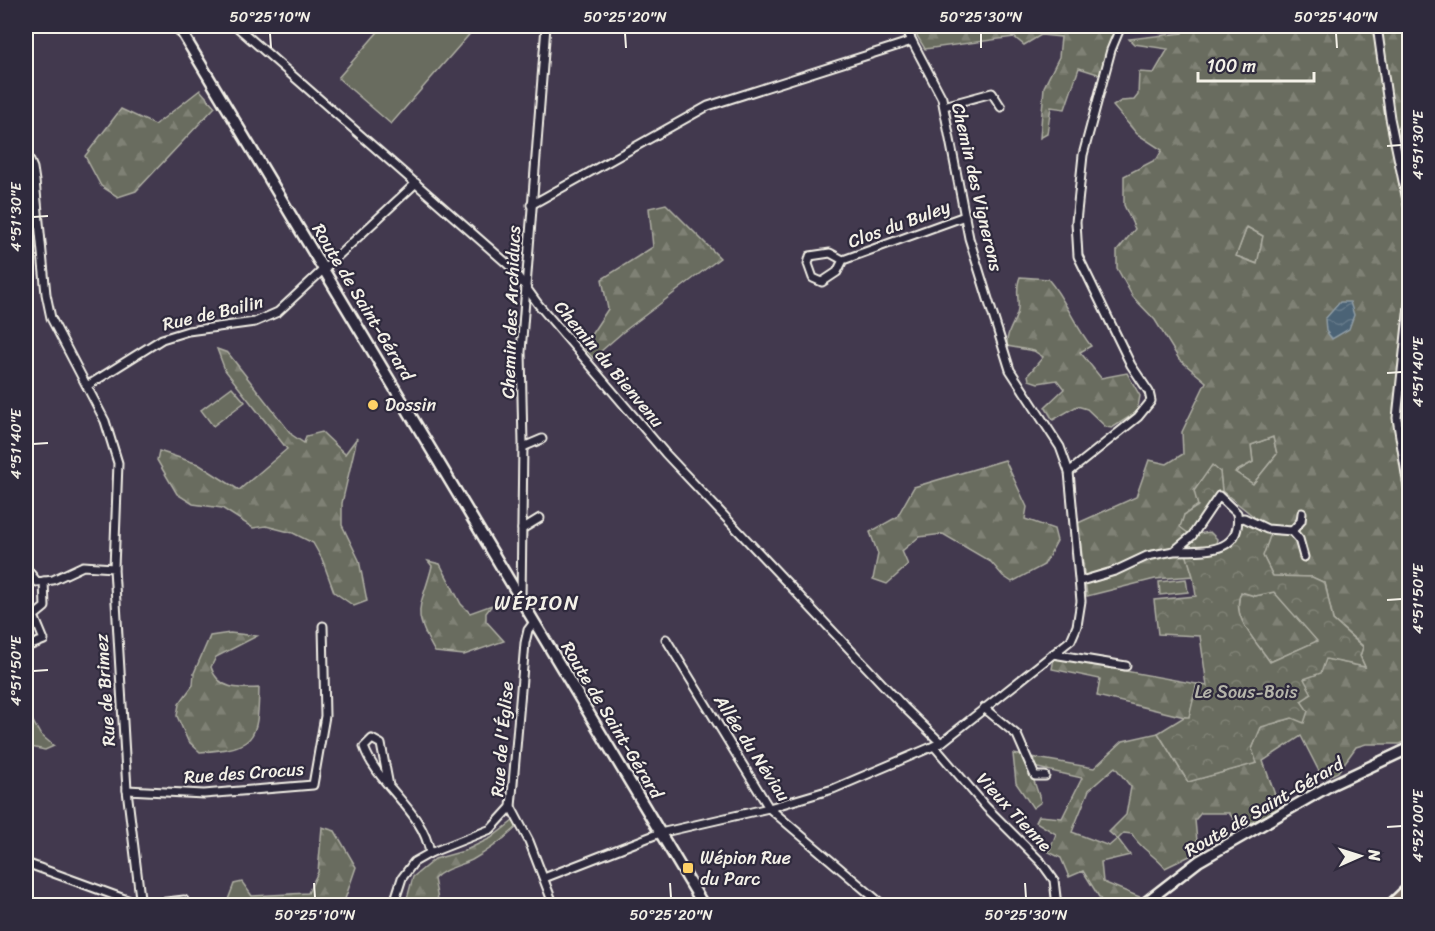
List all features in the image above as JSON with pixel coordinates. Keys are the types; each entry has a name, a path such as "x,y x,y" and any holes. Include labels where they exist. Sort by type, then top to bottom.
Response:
{"main road":[{"name":"Route de Saint-Gérard","path":"178,26 704,906"},
{"name":"Route de Saint-Gérard","path":"1141,906 1199,861 1331,785 1410,748"},
{"path":"1390,906 1410,887"}],"street":[{"name":"Chemin du Bienvenu","path":"236,26 511,267 526,288 665,453 938,744"},
{"name":"Chemin des Archiducs","path":"521,600 523,447 521,352 546,26"},
{"name":"Chemin des Vignerons","path":"544,878 660,833 770,808 833,789 938,744 1071,640 1077,626 1080,581 1069,472 1060,447 1010,370 965,216 942,98 904,26"},
{"path":"1069,472 1138,417 1151,401 1149,392 1131,364 1078,256 1076,222 1083,155 1111,50 1121,26"},
{"path":"1377,26 1390,118 1410,214"},
{"path":"531,205 708,106 912,41"},
{"path":"944,106 992,93 1001,107"},
{"name":"Rue de Brimez","path":"26,152 35,181 46,294 51,318 105,421 118,463 114,568 127,790 141,905"},
{"name":"Rue de Bailin","path":"87,386 162,339 188,331 268,318 285,306 416,183"},
{"name":"Clos du Buley","path":"843,260 830,253 810,256 808,264 813,278 822,282 837,272 843,260 965,216"},
{"path":"1410,296 1397,418 1410,499"},
{"path":"523,447 542,439"},
{"path":"1080,581 1115,571 1146,556 1174,551 1215,549 1229,543 1237,531 1237,513 1219,496 1192,536 1174,551"},
{"path":"1292,531 1300,521 1302,513"},
{"path":"522,529 540,518"},
{"path":"1238,519 1244,518 1267,529 1292,531 1299,539 1304,557"},
{"path":"26,568 37,582 53,580 83,566 114,568"},
{"path":"26,647 44,640 34,616 45,607 44,581"},
{"name":"Rue de l'Église","path":"393,906 406,872 414,862 430,853 491,829 498,825 511,807 525,644 528,630 534,622"},
{"name":"Rue des Crocus","path":"127,790 204,794 313,785 325,716 323,626"},
{"name":"Allée du Néviau","path":"666,639 770,808 885,906"},
{"path":"1053,654 1126,666"},
{"path":"984,708 1017,735 1035,776 1045,776"},
{"path":"389,786 381,744 372,739 364,747 370,765 422,829 430,853"},
{"name":"Vieux Tienne","path":"938,744 986,807 1041,862 1054,880 1057,906"},
{"path":"511,807 544,878 554,906"},
{"path":"26,863 141,905 184,900"}],"green space":[{"path":"383,26 470,26 474,29 391,124 338,78"},
{"path":"911,26 1115,26 1101,75 1079,68 1065,109 1051,107 1047,134 1040,138 1044,87 1059,57 1061,37 1041,35 1024,45 1014,37 925,49"},
{"path":"1183,26 1403,26 1410,36 1409,740 1400,744 1366,744 1356,747 1338,772 1323,779 1301,736 1263,761 1280,809 1240,828 1229,813 1201,813 1195,820 1198,852 1165,868 1132,834 1124,833 1118,839 1130,855 1101,862 1103,882 1147,900 1141,906 1104,905 1083,871 1069,877 1061,858 1049,852 1056,834 1036,822 1039,816 1062,818 1082,778 1029,766 1041,802 1033,808 1016,783 1013,754 1094,768 1123,741 1158,733 1188,782 1256,763 1252,749 1261,727 1292,718 1301,701 1304,679 1326,659 1365,667 1360,656 1363,646 1333,620 1325,583 1312,577 1273,576 1263,556 1253,516 1222,491 1220,472 1198,505 1184,515 1192,535 1210,532 1217,539 1215,549 1186,551 1193,576 1155,579 1087,596 1078,523 1136,497 1149,460 1167,464 1183,454 1182,432 1206,382 1179,359 1155,320 1133,297 1117,268 1117,251 1135,229 1124,205 1124,176 1157,159 1162,150 1137,134 1113,106 1121,101 1134,100 1138,95 1139,72 1154,73 1168,49 1134,44 1129,39 1182,33","holes":["1247,227 1263,236 1257,264 1236,256","1273,437 1277,454 1253,484 1235,472 1253,462 1251,445","1115,767 1131,787 1126,815 1109,832 1117,839 1109,846 1072,832 1089,790"]},
{"path":"200,90 215,107 136,191 118,197 101,186 85,156 121,109 155,125"},
{"path":"666,204 720,258 623,332 593,358 583,347 608,309 602,279 653,247 649,208"},
{"path":"1247,227 1263,236 1258,264 1236,256"},
{"path":"1020,277 1048,279 1091,346 1080,352 1101,378 1127,373 1140,396 1137,412 1112,428 1106,427 1087,409 1077,406 1053,420 1045,407 1064,389 1057,380 1038,383 1029,380 1028,375 1043,357 1034,351 1007,346 1009,333 1018,310"},
{"path":"217,349 228,353 292,435 304,443 306,436 322,432 345,454 357,438 342,503 342,525 359,560 367,601 354,606 334,592 322,559 313,543 293,533 266,526 253,528 222,508 193,504 177,494 157,460 159,451 198,464 239,490 287,449 225,370"},
{"path":"232,387 245,402 213,426 201,410"},
{"path":"1273,437 1277,454 1253,484 1235,472 1253,462 1251,445"},
{"path":"1005,460 1027,507 1025,519 1054,529 1057,541 1044,565 1012,582 1003,576 991,562 943,534 919,537 902,551 908,565 887,584 873,579 878,554 870,532 897,517 914,487"},
{"path":"1212,465 1220,472 1222,491 1192,536 1180,527 1184,515 1198,506 1194,491"},
{"name":"Le Sous-Bois","path":"1253,516 1270,536 1263,556 1273,576 1312,577 1325,583 1333,620 1363,647 1360,656 1365,667 1326,659 1321,673 1304,679 1312,694 1301,701 1308,711 1304,723 1292,718 1261,727 1252,749 1257,763 1188,782 1158,733 1184,717 1189,717 1197,684 1207,686 1200,636 1158,634 1154,600 1196,596 1185,550 1229,543 1238,519","holes":["1241,592 1255,596 1274,592 1317,641 1270,662 1246,628 1239,611"]},
{"path":"428,561 440,564 461,604 470,613 492,605 486,613 486,621 504,641 464,655 435,652 420,617 420,609 432,566"},
{"path":"1186,579 1188,592 1160,595 1159,582"},
{"path":"1241,592 1255,596 1274,592 1318,641 1270,662 1242,620 1239,611"},
{"path":"230,633 257,636 216,657 211,667 214,675 224,684 237,688 259,688 257,720 250,738 243,744 232,748 200,752 188,741 177,716 179,704 193,685 194,673 210,636"},
{"path":"1054,658 1197,684 1189,718 1097,696 1100,679 1052,669"},
{"path":"26,709 40,734 54,746 45,750 26,746"},
{"path":"513,821 518,826 484,853 447,870 434,879 439,905 405,906 413,877 435,859 464,851 491,838"},
{"path":"322,827 335,831 356,867 343,905 226,905 234,884 242,882 252,896 308,893 318,872"}],"water":[{"path":"1340,302 1350,302 1354,315 1349,329 1332,339 1326,331 1325,319"}],"place":[{"name":"Dossin","path":"373,405"},
{"name":"Wépion Rue du Parc","path":"688,868"}],"district":[{"name":"WÉPION","path":"537,603"}]}
